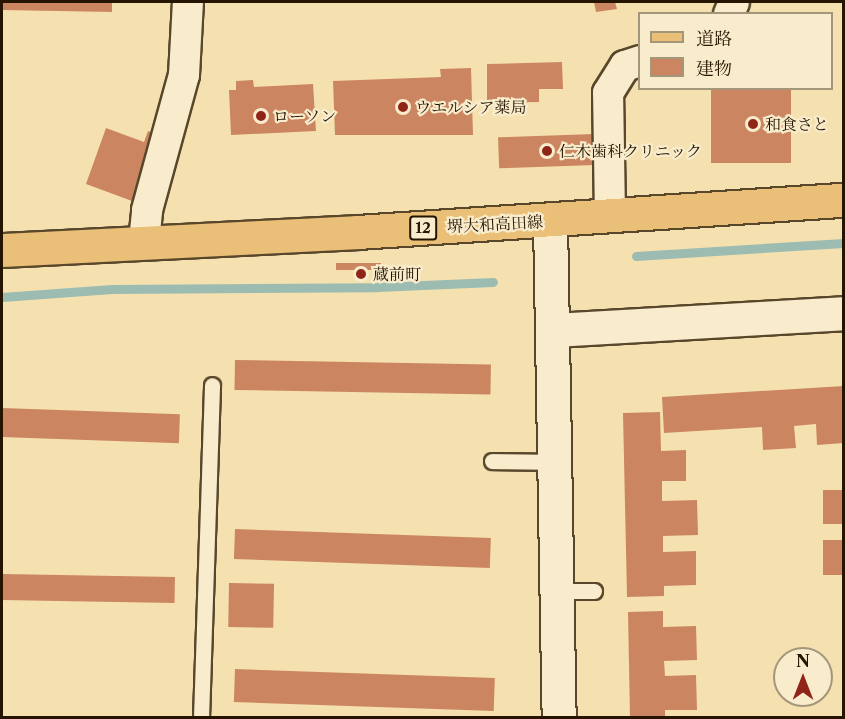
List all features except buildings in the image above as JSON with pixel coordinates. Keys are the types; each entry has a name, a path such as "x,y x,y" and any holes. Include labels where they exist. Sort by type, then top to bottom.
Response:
{"main road":[{"name":"堺大和高田線","path":"2,250 550,220 843,200"}],"street":[{"path":"144,241 147,210 184,75 189,2"},
{"path":"610,216 608,93 625,66 638,61"},
{"path":"550,220 559,717"},
{"path":"553,330 843,313"}],"lane":[{"path":"201,717 212,385"},
{"path":"492,461 556,462"},
{"path":"557,591 594,591"}],"waterway":[{"path":"636,256 844,243"},
{"path":"2,297 112,289 377,287 493,282"}],"place":[{"name":"ウエルシア薬局","path":"403,107"},
{"name":"ローソン","path":"261,116"},
{"name":"和食さと","path":"753,124"},
{"name":"仁木歯科クリニック","path":"547,151"},
{"name":"蔵前町","path":"361,274"}]}
